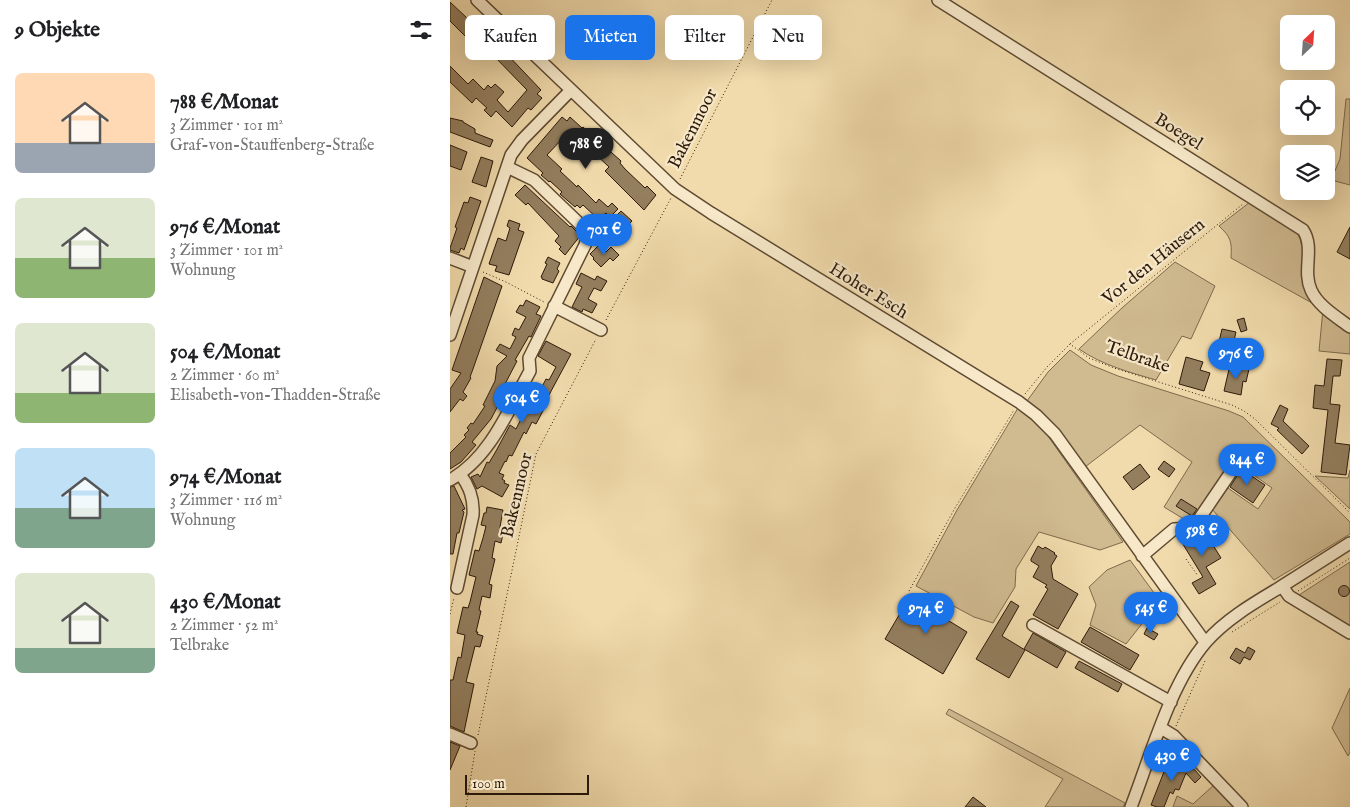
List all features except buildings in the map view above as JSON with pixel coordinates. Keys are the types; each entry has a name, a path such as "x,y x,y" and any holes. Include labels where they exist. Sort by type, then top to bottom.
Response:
{"street":[{"name":"Hoher Esch","path":"478,0 675,189 1019,402 1036,415 1055,434 1205,642"},
{"name":"Boegel","path":"938,0 1302,230 1309,244 1308,280 1311,291 1320,303 1350,327"},
{"path":"450,334 507,167 516,147 571,90"},
{"path":"457,588 473,515 473,505 470,489 455,477 485,450 530,371 529,358 588,236 584,228 534,180 507,167"},
{"path":"450,258 473,267"},
{"path":"557,302 601,330"},
{"path":"1142,556 1174,529 1193,528 1231,472"},
{"path":"1131,807 1165,730 1171,702 1186,672 1205,642 1243,610 1350,543"},
{"path":"1282,586 1289,596 1350,633"},
{"path":"1033,624 1171,702"},
{"path":"1165,730 1242,807"},
{"path":"450,734 475,741"}],"path":[{"name":"Bakenmoor","path":"466,807 475,741 536,454 772,0"},
{"name":"Vor den Häusern","path":"1070,344 1251,197"},
{"path":"473,267 557,302"},
{"path":"909,591 955,508 1019,402 1047,367 1070,344"},
{"name":"Telbrake","path":"1070,344 1089,358 1114,368 1232,405 1244,411 1255,419 1350,513"},
{"path":"1186,558 1198,576"},
{"path":"450,614 457,588"},
{"path":"1165,730 1176,725 1206,658"}],"shaded area":[{"path":"1346,99 1350,99 1350,185 1335,181 1335,171 1340,159"},
{"path":"1250,202 1300,232 1312,303 1231,258 1230,240 1219,226"},
{"path":"1175,262 1215,286 1191,339 1182,336 1156,380 1106,364 1079,349 1123,307"},
{"path":"1323,309 1350,331 1350,354 1319,351"},
{"path":"1070,350 1091,365 1118,376 1243,417 1350,522 1350,534 1274,580 1211,508 1225,486 1258,509 1272,488 1230,458 1222,469 1226,472 1194,523 1187,521 1164,507 1192,462 1140,425 1085,467 1052,423 1027,401 1048,372"},
{"path":"1018,408 1027,413 1045,432 1123,542 1100,550 1039,532 1016,569 1015,587 993,623 974,617 916,586 957,510"},
{"path":"1350,470 1350,509 1315,476 1348,478"},
{"path":"1130,560 1160,601 1126,644 1090,625 1096,605 1089,587 1107,570"},
{"path":"1350,562 1350,626 1299,595"},
{"path":"1350,688 1350,752 1348,756 1332,728"},
{"path":"949,709 1125,803 1123,807 1045,807 1063,779 946,714"},
{"path":"1215,784 1236,807 1173,807 1177,796 1193,804"}]}
